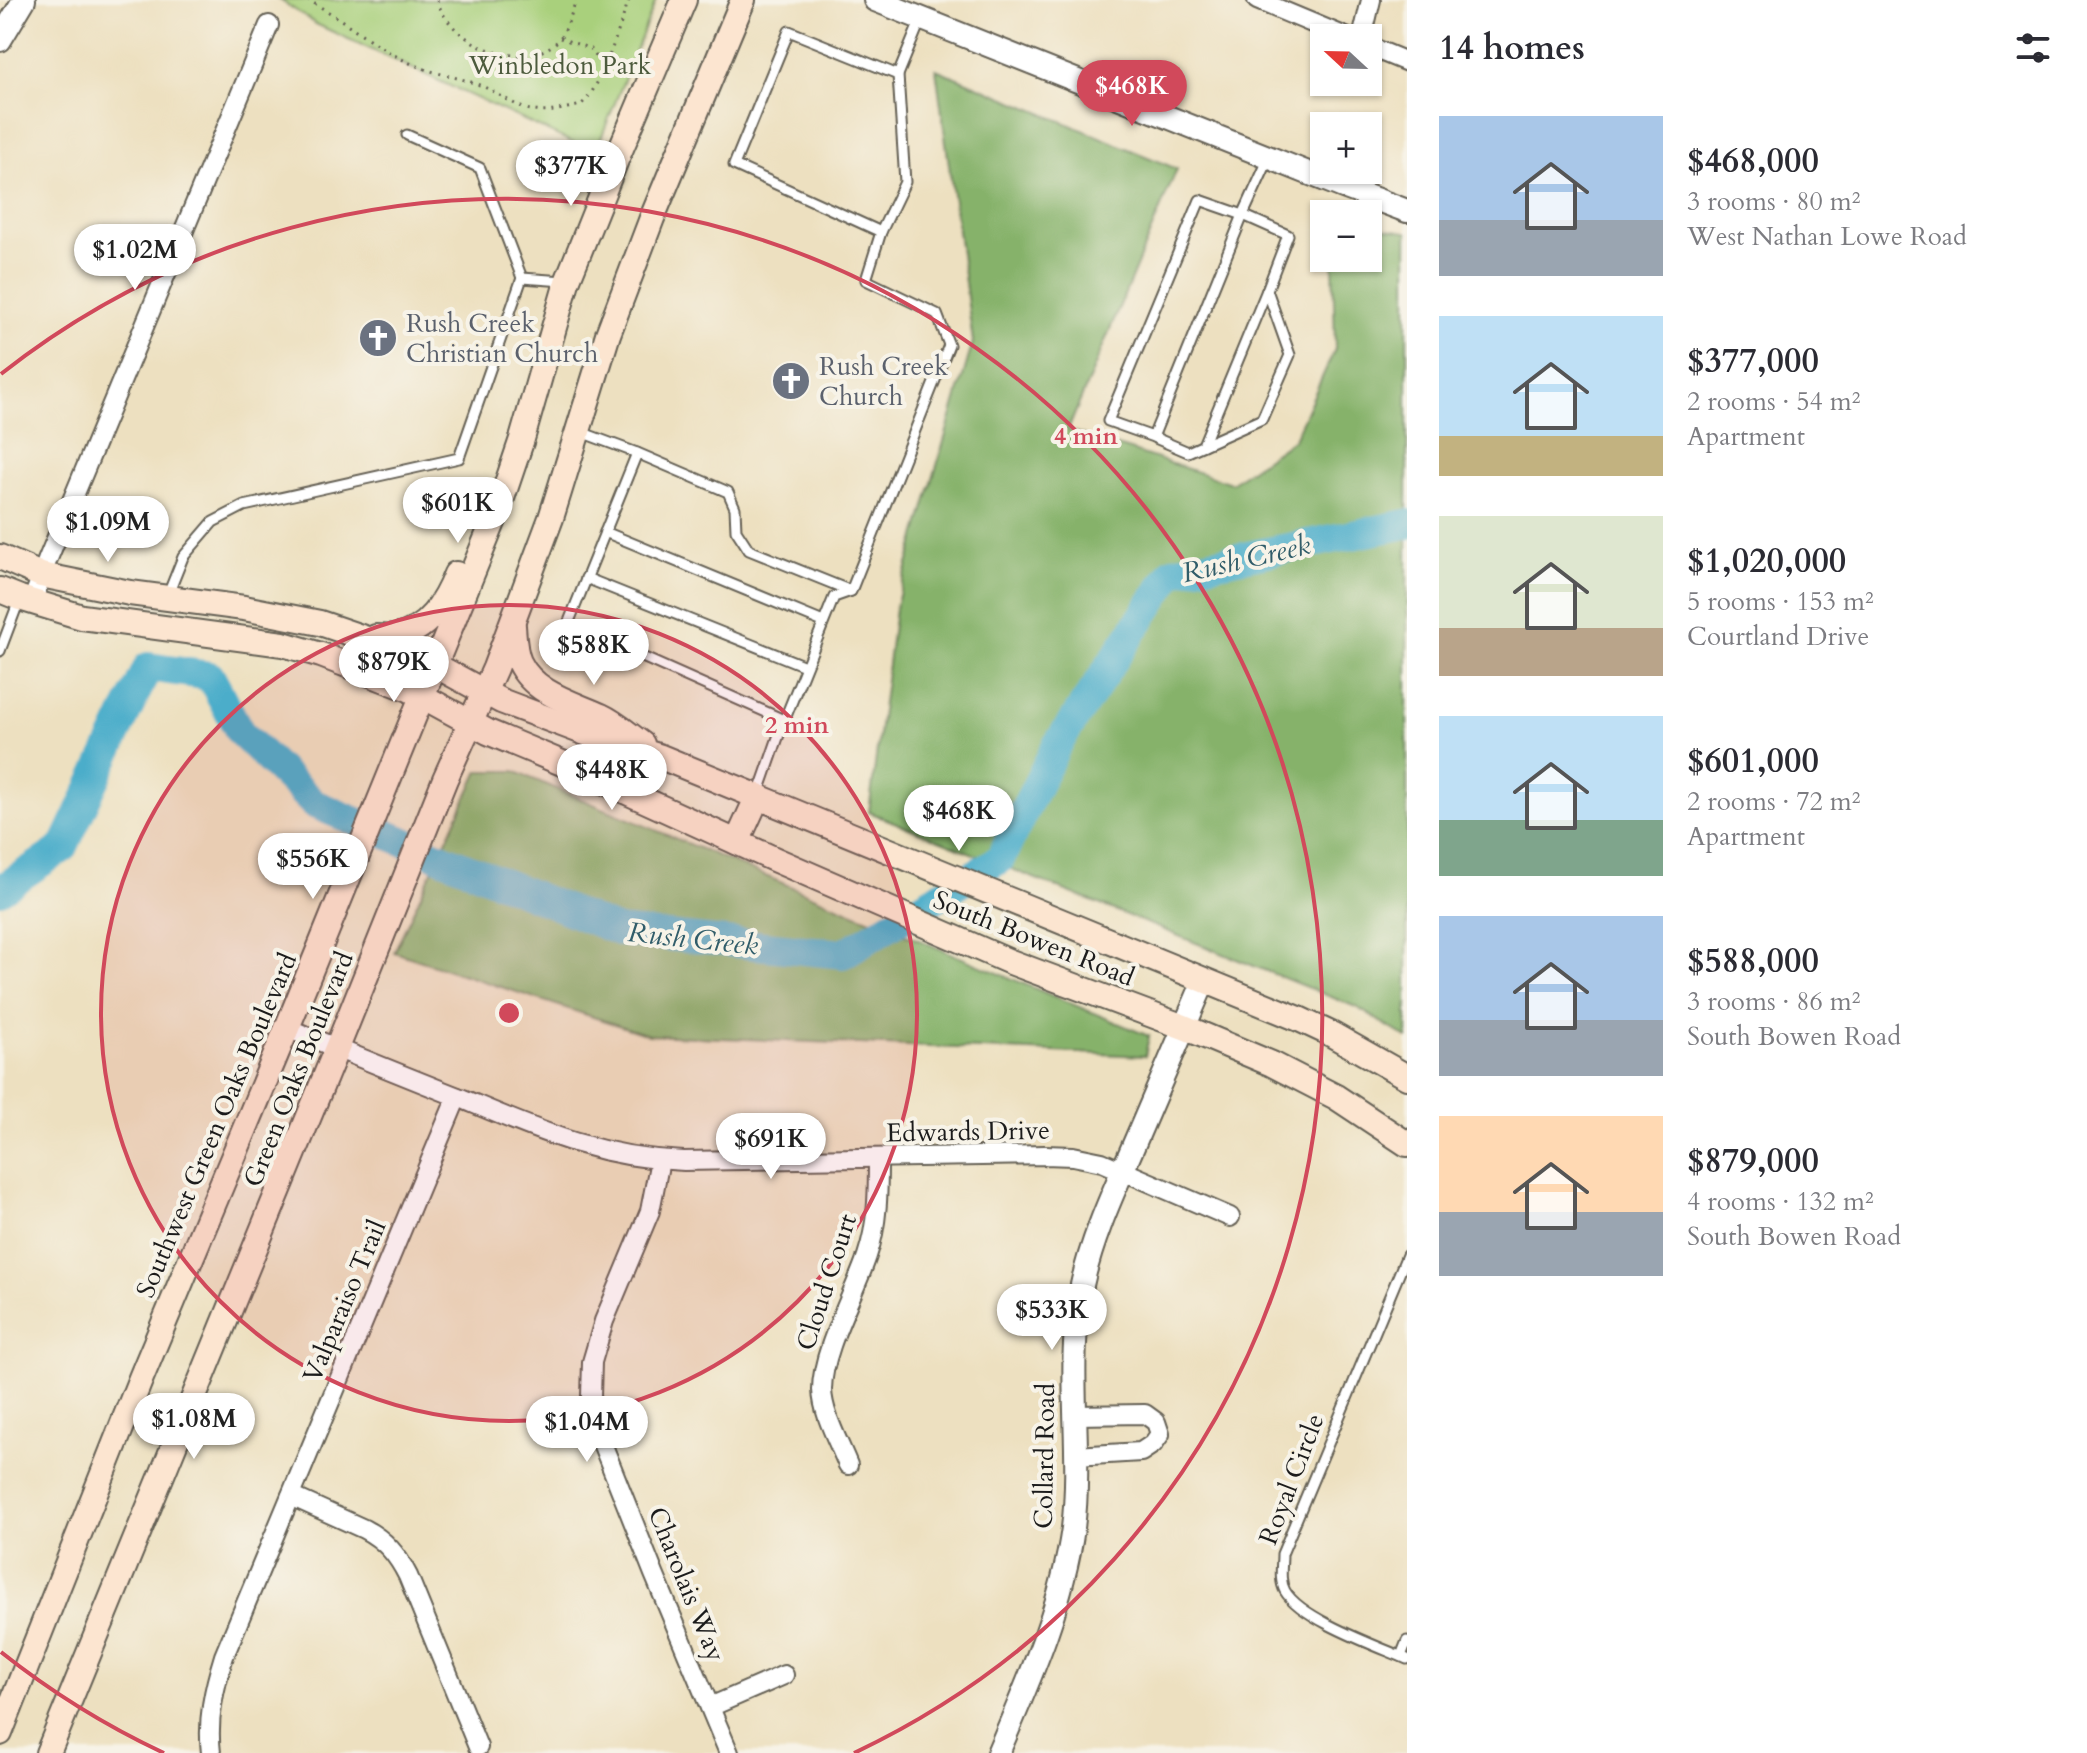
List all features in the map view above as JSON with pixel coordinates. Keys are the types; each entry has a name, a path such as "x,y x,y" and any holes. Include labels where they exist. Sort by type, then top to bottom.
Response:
{"main road":[{"name":"Southwest Green Oaks Boulevard","path":"0,1733 139,1381 398,760 498,510 522,439 567,282 684,0"},
{"name":"Green Oaks Boulevard","path":"48,1753 445,779 513,623 551,518 608,334 646,233 743,0"},
{"path":"365,637 396,637 418,628 434,615 448,595 479,517 522,439"},
{"name":"South Bowen Road","path":"0,557 41,575 130,593 244,608 320,623 408,652 501,701 596,737 661,757 1310,1024 1407,1077"},
{"name":"South Bowen Road","path":"17,597 82,617 283,644 321,655 409,689 488,732 776,860 1008,961 1184,1027 1306,1080 1407,1144"},
{"path":"166,629 167,599"},
{"path":"513,623 520,663 532,678 555,697 605,717 661,757"},
{"path":"737,842 758,796"}],"street":[{"path":"0,40 24,0"},
{"path":"875,0 1407,211"},
{"path":"1257,0 1314,24"},
{"path":"1365,24 1371,0"},
{"path":"17,597 41,575 269,25"},
{"path":"1382,52 1407,62"},
{"name":"Collard Road","path":"998,1753 1037,1662 1060,1588 1073,1528 1075,1342 1081,1288 1095,1240 1123,1170 1204,981"},
{"name":"Edwards Drive","path":"287,1028 571,1142 609,1152 660,1160 1059,1155 1102,1162 1230,1217"},
{"name":"Valparaiso Trail","path":"211,1753 212,1704 224,1656 457,1097"},
{"name":"Cloud Court","path":"848,1465 824,1404 823,1379 827,1355 874,1234 878,1158"},
{"name":"Charolais Way","path":"660,1160 650,1211 604,1321 592,1362 591,1396 600,1438 729,1753"},
{"path":"1074,1415 1145,1414 1156,1422 1160,1434 1153,1444 1141,1452 1075,1456"},
{"path":"291,1496 376,1535 393,1550 408,1576 478,1747"},
{"path":"710,1707 784,1675"}],"lane":[{"path":"758,796 823,622 834,597 851,591 949,345 937,314 866,280 881,232 905,182 898,75 921,19"},
{"path":"881,232 734,165 789,31 898,75"},
{"path":"167,599 183,557 213,522 244,506 459,458 522,278 480,168 407,135"},
{"path":"1153,437 1269,158"},
{"path":"1203,445 1288,235 1200,200 1108,421 1188,452 1262,419 1290,355 1267,290"},
{"path":"522,278 567,282"},
{"path":"578,431 728,492 735,508 736,530 749,550 851,591"},
{"path":"637,453 568,624 784,720"},
{"path":"605,532 823,622"},
{"path":"586,578 805,666"},
{"path":"0,651 17,597"},
{"name":"Royal Circle","path":"1404,1658 1322,1621 1292,1601 1281,1580 1282,1554 1407,1255"},
{"path":"1404,1658 1407,1641"}],"path":[{"path":"307,0 412,64 482,86 510,103 535,111 553,112 580,105 593,91 629,0"},
{"path":"437,0 439,9 455,29 475,45 504,54 527,55 544,51 557,42 576,0"},
{"path":"560,38 591,49 605,64 620,62 642,68"}],"green space":[{"name":"Winbledon Park","path":"280,0 656,0 595,153 316,24"},
{"path":"936,69 1177,169 1068,430 1231,483 1294,439 1335,349 1333,272 1382,272 1382,228 1407,232 1407,1038 1356,1007 869,812 895,609 973,342"},
{"path":"479,771 514,771 1149,1036 1145,1056 648,1035 394,952"}],"waterway":[{"name":"Rush Creek","path":"0,890 63,848 148,667 210,676 240,732 314,804 618,931 843,954 1000,859 1057,745 1173,571 1407,524"}],"place":[{"name":"Rush Creek Christian Church","path":"378,338"},
{"name":"Rush Creek Church","path":"791,381"}]}
